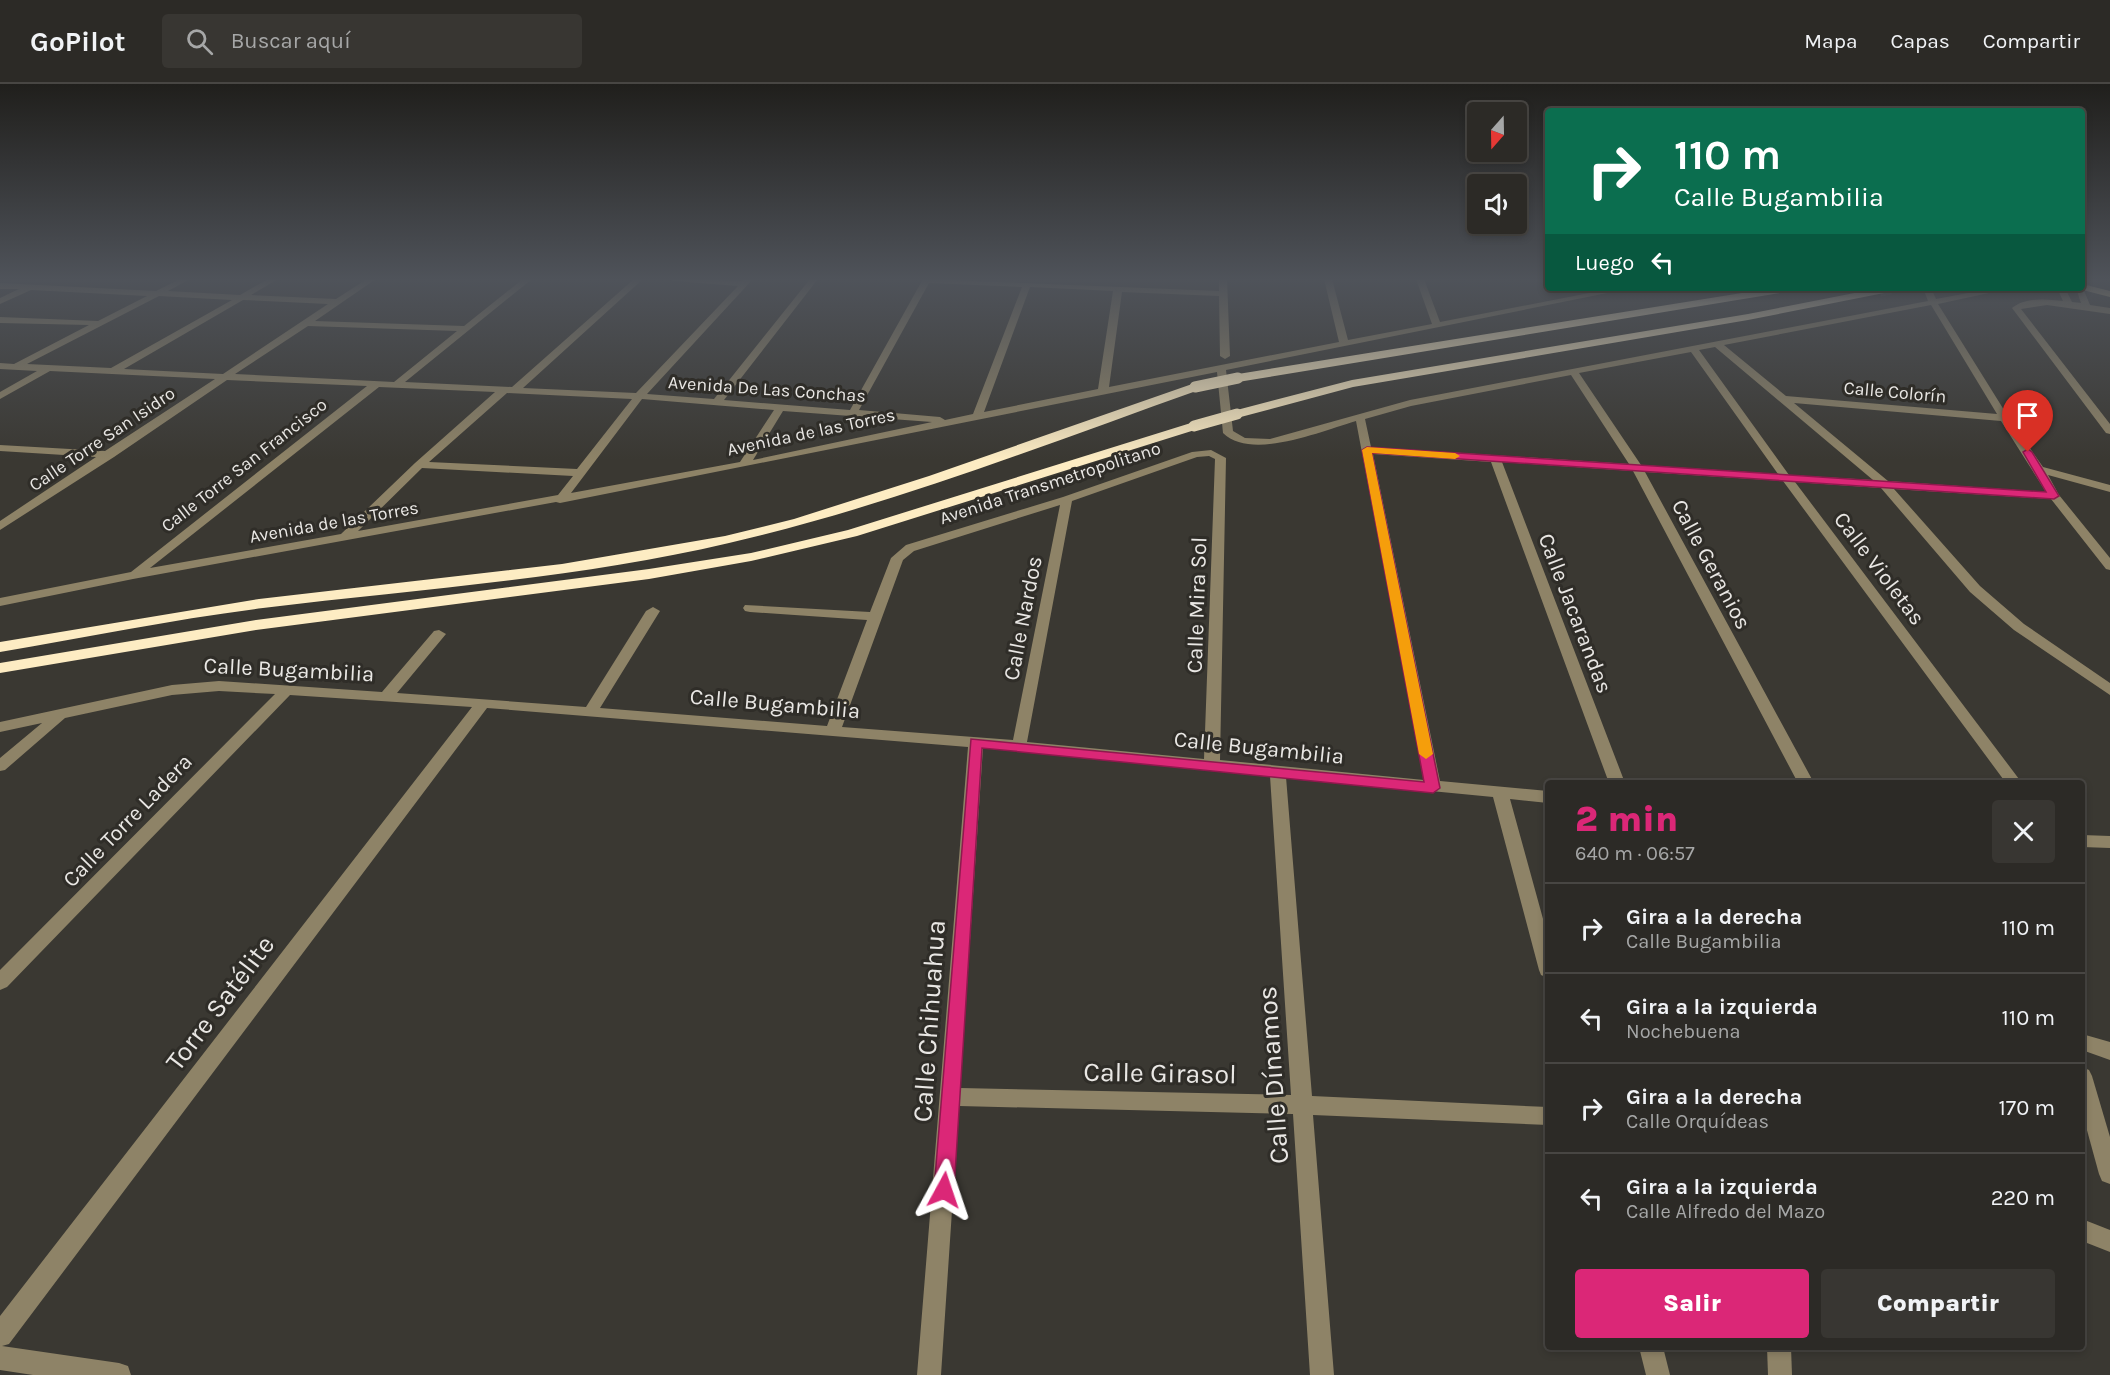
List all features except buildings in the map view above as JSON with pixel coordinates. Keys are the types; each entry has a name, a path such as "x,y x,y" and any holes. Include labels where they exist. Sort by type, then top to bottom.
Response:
{"highway":[{"path":"0,646 259,604 562,569 725,540 799,522 934,478 1195,387 1477,339"},
{"path":"0,668 256,625 649,574 751,557 852,533 1194,426 1352,384 1617,339"}],"street":[{"path":"14,367 69,339"},
{"path":"113,371 168,339"},
{"name":"Calle Torre San Isidro","path":"0,526 279,339"},
{"path":"397,384 453,339"},
{"path":"344,538 419,465 568,339"},
{"path":"560,500 639,396 692,339"},
{"path":"718,401 767,339"},
{"path":"854,411 894,339"},
{"path":"977,416 1006,339"},
{"path":"1103,392 1111,339"},
{"path":"1225,339 1225,356"},
{"name":"Avenida de las Torres","path":"0,602 134,575 744,465 1365,339"},
{"path":"1221,368 1228,433 1243,441 1270,442 1410,403 1736,339"},
{"path":"1956,339 2054,496 2110,566"},
{"path":"2039,339 2110,431"},
{"path":"1716,343 1883,483 1975,589 2019,627 2110,690"},
{"name":"Calle Violetas","path":"1692,347 1786,478 2012,780"},
{"name":"Avenida De Las Conchas","path":"0,366 639,396 854,411 955,421"},
{"path":"0,396 48,369"},
{"name":"Calle Geranios","path":"1573,371 1637,468 1804,780"},
{"name":"Calle Torre San Francisco","path":"134,575 376,384"},
{"name":"Calle Colorín","path":"1782,399 2004,418"},
{"path":"744,465 781,406"},
{"path":"1360,417 1433,788"},
{"path":"0,448 110,454"},
{"path":"1367,450 2054,496"},
{"name":"Avenida Transmetropolitano","path":"875,616 897,558 910,548 1067,499 1196,454 1211,453"},
{"name":"Calle Mira Sol","path":"1211,453 1221,458 1212,765"},
{"name":"Calle Jacarandas","path":"1496,459 1616,780"},
{"path":"419,465 581,473"},
{"path":"2039,469 2110,489"},
{"name":"Calle Nardos","path":"1019,746 1067,499"},
{"path":"750,608 875,616 833,730"},
{"path":"591,711 653,611"},
{"path":"386,697 440,634"},
{"name":"Calle Bugambilia","path":"0,727 195,686 287,690 591,711 976,742 1433,788 1545,797"},
{"name":"Calle Torre Ladera","path":"0,982 287,690"},
{"name":"Torre Satélite","path":"0,1335 483,703"},
{"path":"0,766 61,714"},
{"name":"Calle Chihuahua","path":"929,1375 976,742"},
{"name":"Calle Dínamos","path":"1278,772 1322,1375"},
{"path":"1500,793 1545,959"},
{"path":"2085,841 2110,842"},
{"path":"2085,1043 2110,1051"},
{"path":"2085,1086 2110,1174"},
{"name":"Calle Girasol","path":"951,1097 1302,1106 1545,1116"},
{"path":"2085,1231 2110,1240"},
{"path":"1651,1350 1658,1375"},
{"path":"1779,1350 1780,1375"},
{"path":"0,1358 119,1375"}],"slow traffic":[{"path":"1426,754 1367,450 1455,456"}],"route":[{"path":"944,1190 976,742 1433,788 1367,450 2054,496 2028,452"}]}
